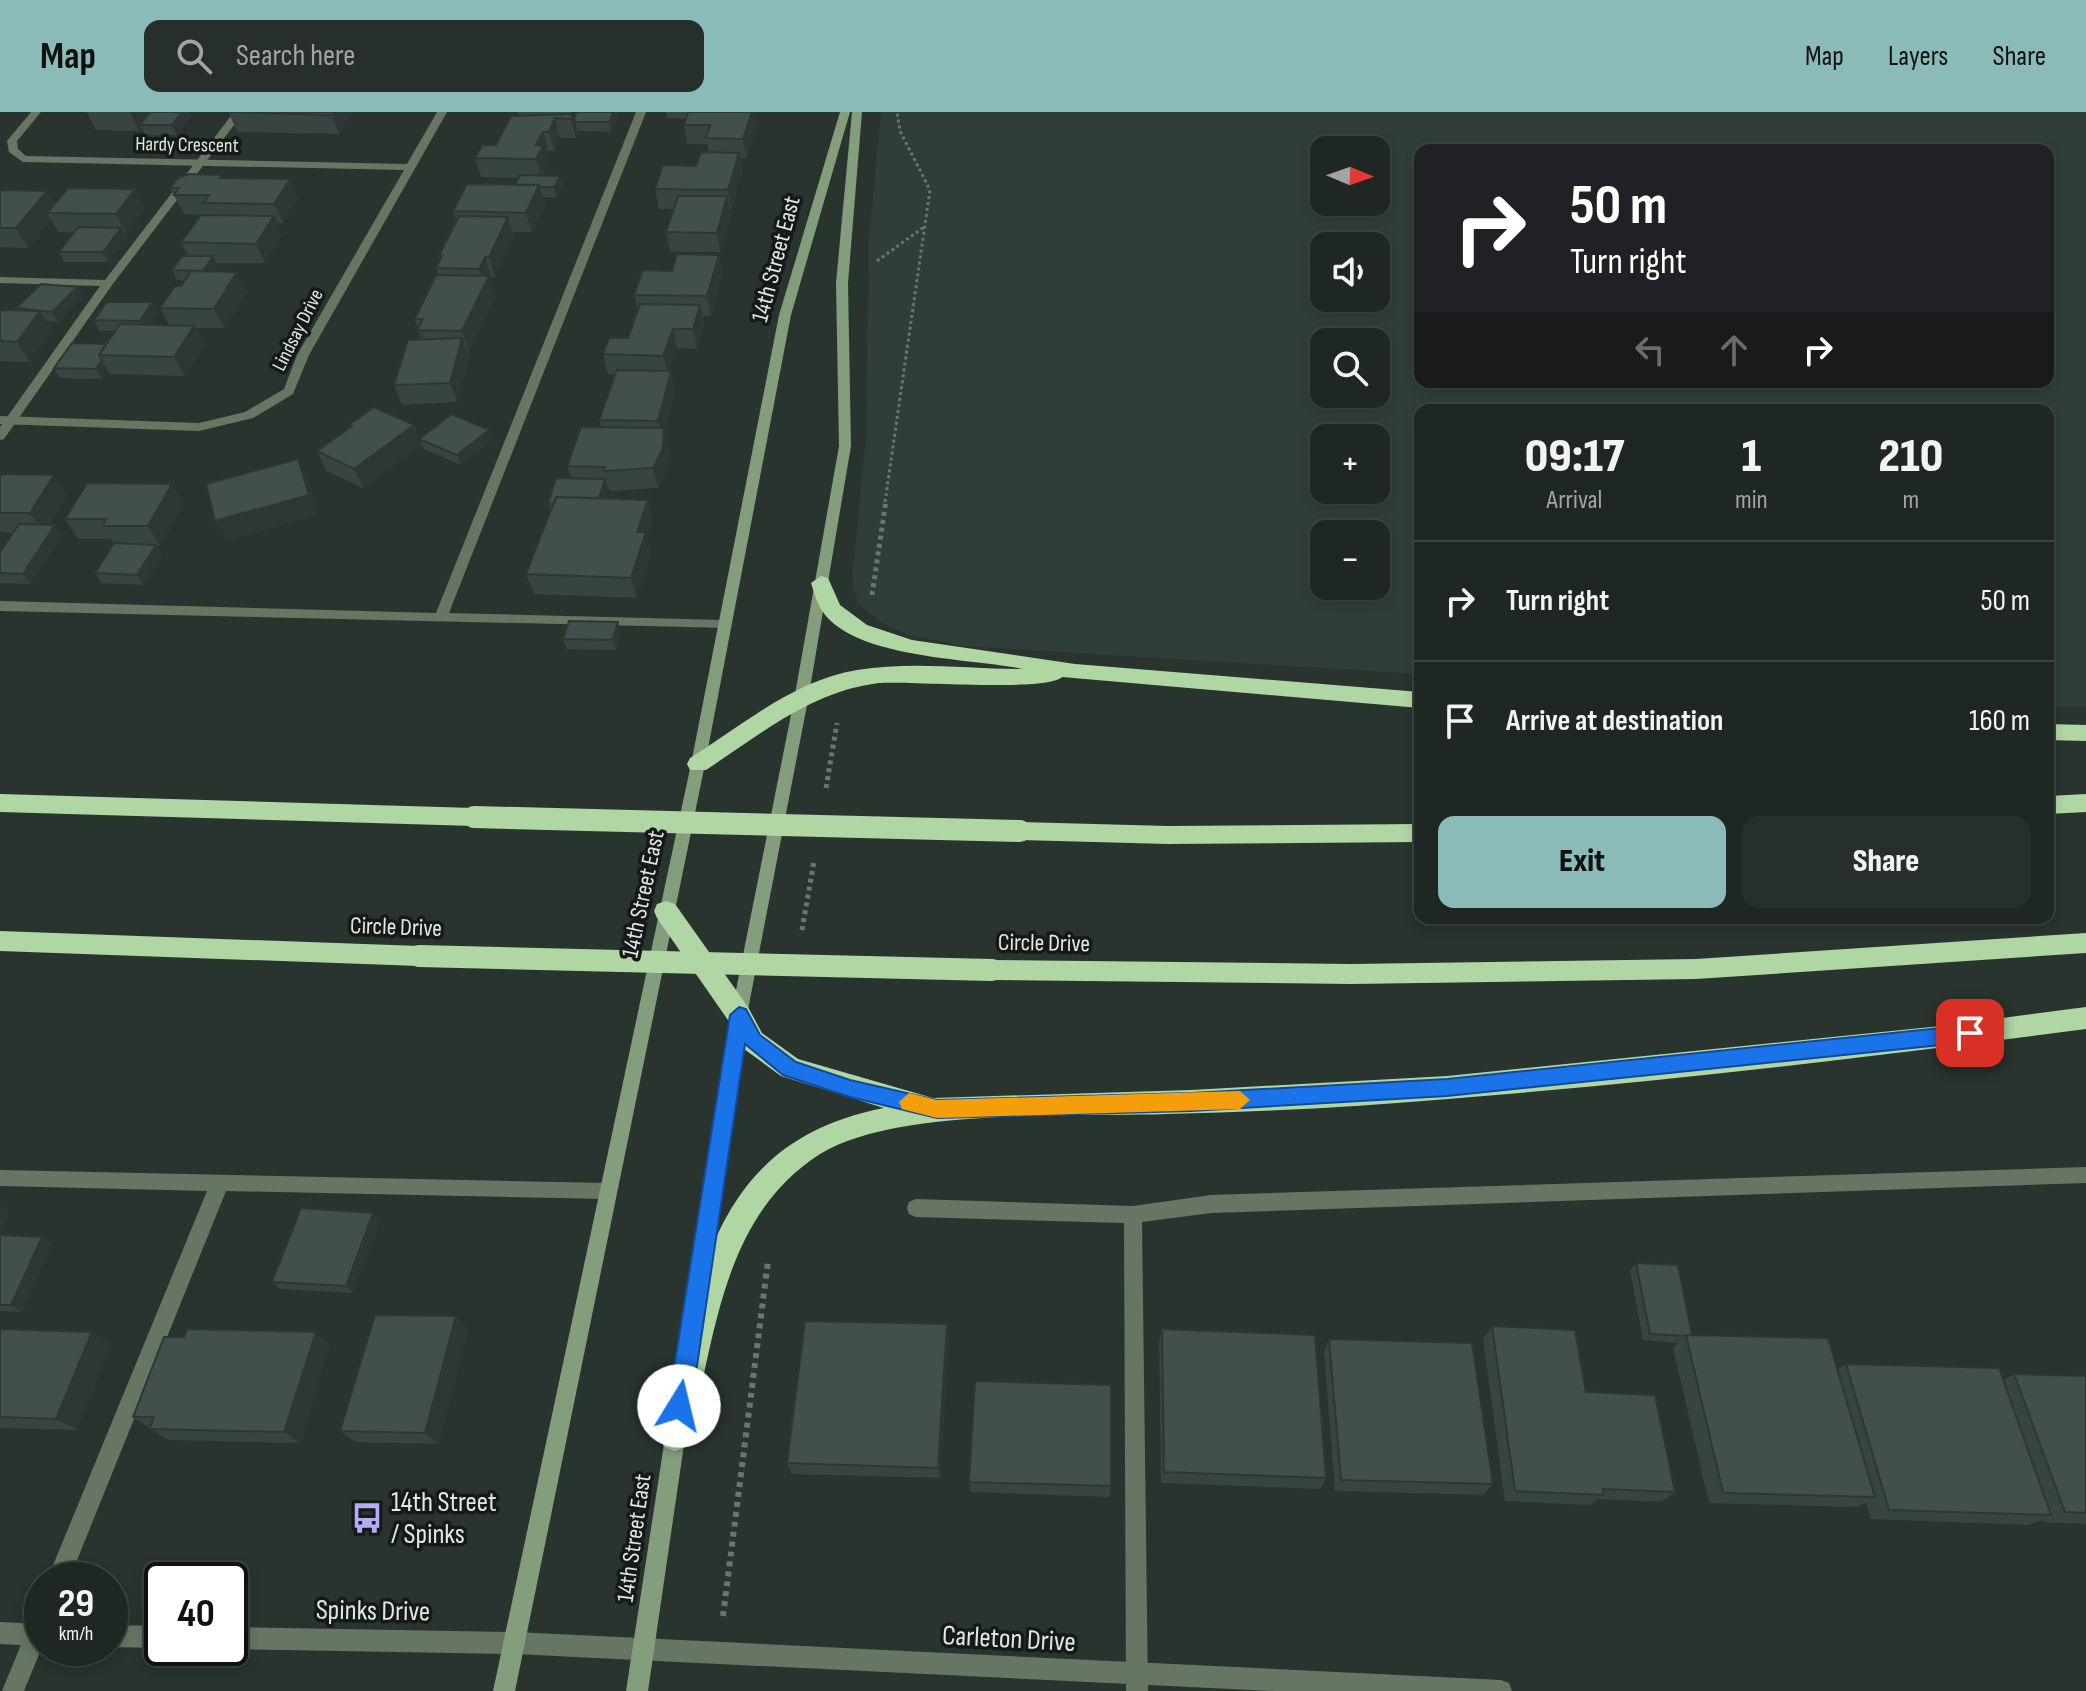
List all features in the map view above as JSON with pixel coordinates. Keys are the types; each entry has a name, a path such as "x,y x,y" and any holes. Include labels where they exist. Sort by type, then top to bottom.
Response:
{"highway":[{"path":"821,583 831,609 874,637 911,647 1015,660 1075,672 1414,700"},
{"path":"698,764 801,700 856,678 934,675 1011,679 1075,672"},
{"path":"2054,732 2086,733"},
{"path":"0,803 1168,835 1414,833"},
{"path":"2054,805 2086,803"},
{"path":"666,911 739,1015 753,1041 790,1068 850,1088 937,1109"},
{"name":"Circle Drive","path":"0,941 419,956 992,970 1351,974 1665,969 2086,943"},
{"path":"675,1436 719,1261 742,1212 767,1179 810,1146 846,1127 937,1109 1191,1102 1447,1088 1941,1037 2086,1018"}],"street":[{"name":"Hardy Crescent","path":"36,112 12,141 13,150 23,159 411,167"},
{"path":"0,436 7,420 108,283 239,112"},
{"name":"Lindsay Drive","path":"7,420 199,427 249,415 289,391 303,355 442,112"},
{"path":"441,617 641,112"},
{"name":"14th Street East","path":"504,1691 606,1191 698,764 792,287 845,112"},
{"name":"14th Street East","path":"637,1691 739,1015 801,700 845,446 842,283 857,112"},
{"path":"0,280 108,283"},
{"path":"0,606 724,625"},
{"path":"916,1208 1133,1215 1211,1204 2086,1175"},
{"path":"0,1178 606,1191"},
{"path":"65,1562 219,1185"},
{"path":"1133,1215 1137,1683"},
{"path":"0,1633 24,1631"},
{"name":"Spinks Drive","path":"248,1638 515,1643"},
{"name":"Carleton Drive","path":"515,1643 1137,1683 1501,1691"},
{"path":"13,1691 24,1666"}],"path":[{"path":"874,264 925,227 930,190 924,172 900,133 897,112"}],"shaded area":[{"path":"881,112 2086,112 2086,707 2054,707 2054,404 1414,404 1414,674 964,646 909,635 881,622 858,603 852,582 866,435 869,237"}],"building":[{"path":"150,112 182,112 172,125 140,125"},
{"path":"229,112 334,112 332,115"},
{"path":"577,112 613,112 609,122 575,122"},
{"path":"688,112 752,112 743,139 706,138 710,125 684,125"},
{"path":"573,114 571,119 555,118 549,132 543,132 536,145 543,146 536,159 475,158 482,145 496,145 511,116"},
{"path":"701,152 739,153 728,190 655,189 663,165 696,166"},
{"path":"189,174 222,175 220,178 290,179 274,204 203,203 209,195 174,195 179,188 170,188 178,178"},
{"path":"520,175 560,176 554,187 539,187 515,185"},
{"path":"467,184 539,185 526,213 453,211"},
{"path":"68,188 135,189 116,214 47,213"},
{"path":"0,190 47,191 16,228 0,228"},
{"path":"678,196 727,196 717,233 666,232"},
{"path":"201,215 274,216 256,244 181,242"},
{"path":"459,216 508,217 489,257 485,257 479,269 436,268 442,256 439,256"},
{"path":"78,227 121,228 103,252 59,252"},
{"path":"677,254 719,255 707,296 634,295 643,270 672,271"},
{"path":"182,256 213,256 203,271 172,270"},
{"path":"191,271 237,272 214,309 160,308 175,286 181,286"},
{"path":"436,275 489,276 462,331 417,330 423,319 415,319"},
{"path":"41,284 77,287 52,312 16,308"},
{"path":"107,302 152,302 140,321 94,320"},
{"path":"640,304 700,305 693,329 673,329 663,356 603,354 609,338 628,338"},
{"path":"0,310 40,311 17,342 0,341"},
{"path":"120,324 194,326 174,357 99,355"},
{"path":"462,338 450,383 394,385 408,340"},
{"path":"72,343 106,344 99,355 102,360 96,369 54,368"},
{"path":"617,370 671,371 658,421 599,420"},
{"path":"374,407 414,425 354,469 317,451 352,426 349,425"},
{"path":"452,414 489,430 457,455 419,439"},
{"path":"581,427 664,428 663,448 653,468 604,471 605,467 567,466"},
{"path":"298,459 309,495 215,521 206,484"},
{"path":"0,474 54,475 30,513 0,513"},
{"path":"556,478 605,479 599,498 556,497 554,504 548,504"},
{"path":"87,483 172,484 148,526 102,526 106,519 65,519"},
{"path":"556,497 648,500 637,532 646,532 631,578 526,574"},
{"path":"19,524 55,525 23,574 0,573 0,552"},
{"path":"114,543 156,545 137,575 95,573"},
{"path":"569,621 618,622 612,640 563,639"},
{"path":"301,1208 373,1213 346,1286 272,1282"},
{"path":"0,1235 42,1237 11,1305 0,1305"},
{"path":"1636,1263 1678,1265 1692,1335 1650,1334"},
{"path":"375,1315 456,1316 425,1433 340,1431"},
{"path":"805,1321 947,1324 938,1468 787,1463"},
{"path":"1492,1326 1575,1330 1586,1392 1655,1395 1675,1492 1603,1489 1603,1495 1515,1491"},
{"path":"0,1329 92,1332 56,1419 0,1417"},
{"path":"187,1329 316,1332 284,1432 149,1429 154,1417 133,1417 164,1337 184,1337"},
{"path":"1162,1329 1315,1335 1326,1478 1164,1472"},
{"path":"1686,1335 1828,1338 1875,1497 1723,1493"},
{"path":"1329,1339 1472,1343 1493,1484 1341,1480"},
{"path":"1846,1364 1999,1368 2051,1515 1889,1510"},
{"path":"2014,1374 2086,1376 2086,1513 2065,1512"},
{"path":"975,1381 1111,1385 1111,1486 969,1482"}],"slow traffic":[{"path":"909,1102 937,1109 1240,1100"}],"place":[{"name":"14th Street / Spinks","path":"367,1518"}],"route":[{"path":"679,1406 739,1015 753,1041 790,1068 850,1088 937,1109 1191,1102 1447,1088 1970,1033"}]}
